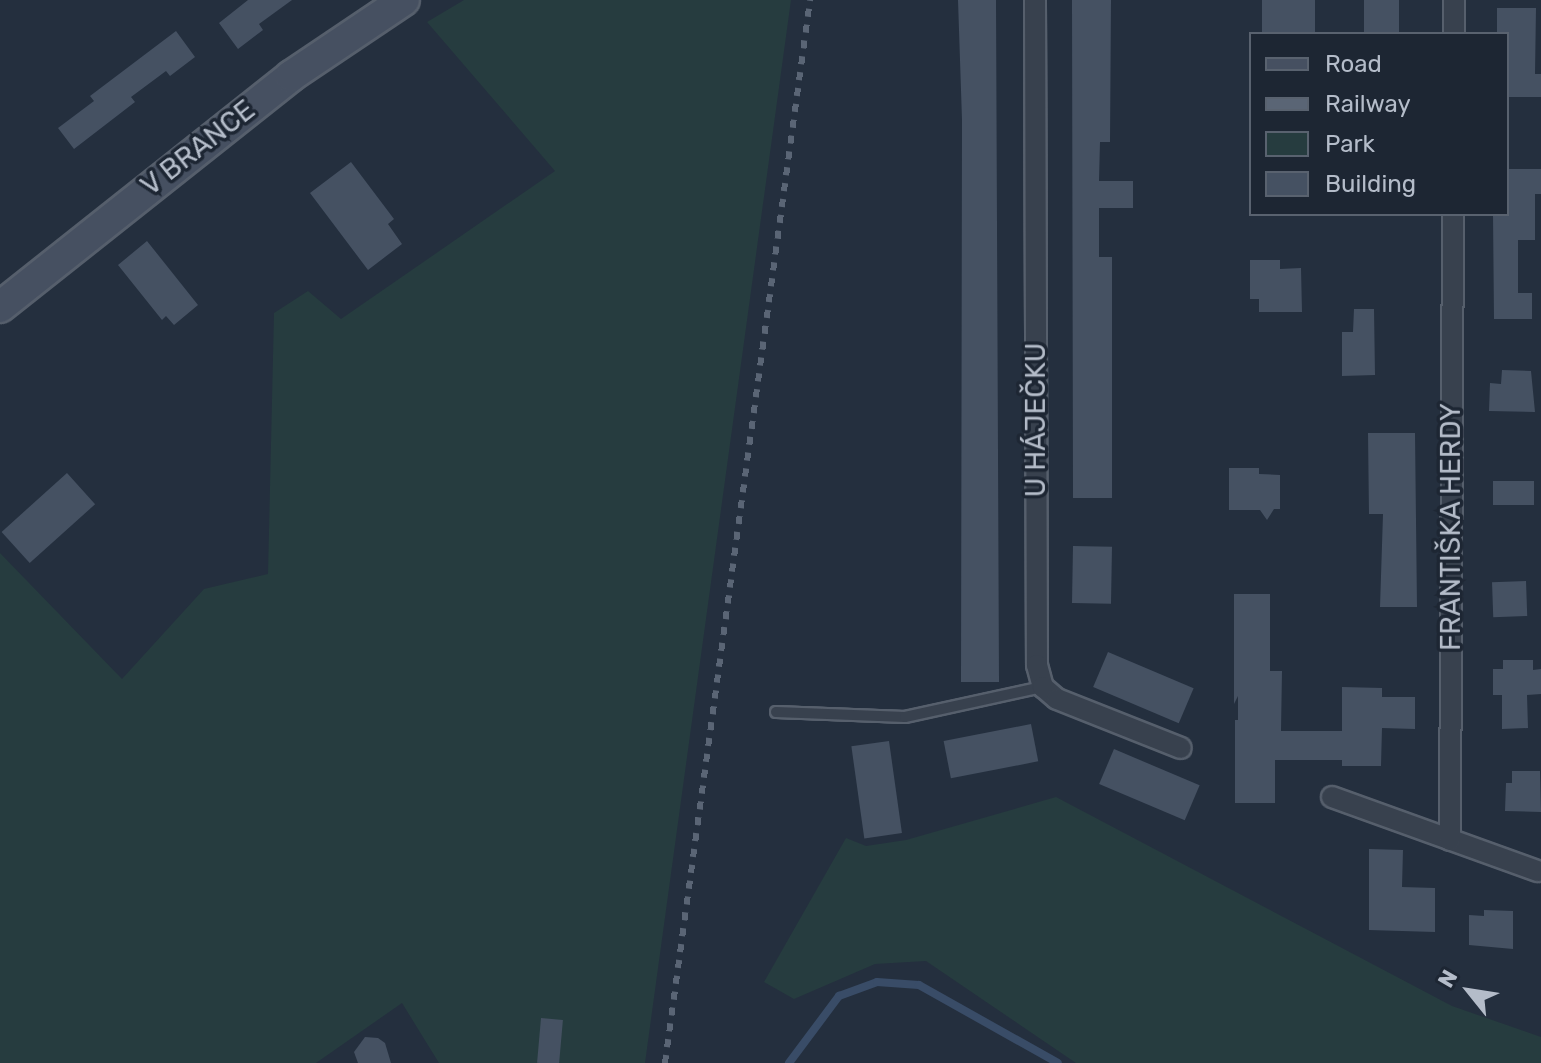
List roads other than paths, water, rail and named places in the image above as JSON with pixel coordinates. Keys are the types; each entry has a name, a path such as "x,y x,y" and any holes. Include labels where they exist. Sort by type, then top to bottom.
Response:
{"main road":[{"name":"V BRANCE","path":"0,307 291,76 404,0"}],"street":[{"name":"U HÁJEČKU","path":"1035,0 1037,665 1043,687"},
{"path":"1454,0 1454,32"},
{"name":"FRANTIŠKA HERDY","path":"1450,840 1453,216"},
{"path":"1043,687 1057,699 1181,748"},
{"path":"1332,797 1538,871"}],"lane":[{"path":"776,712 905,717 1043,687"}],"waterway":[{"path":"789,1063 839,996 877,982 919,985 1058,1063"}],"railway":[{"path":"665,1063 810,0"}]}
